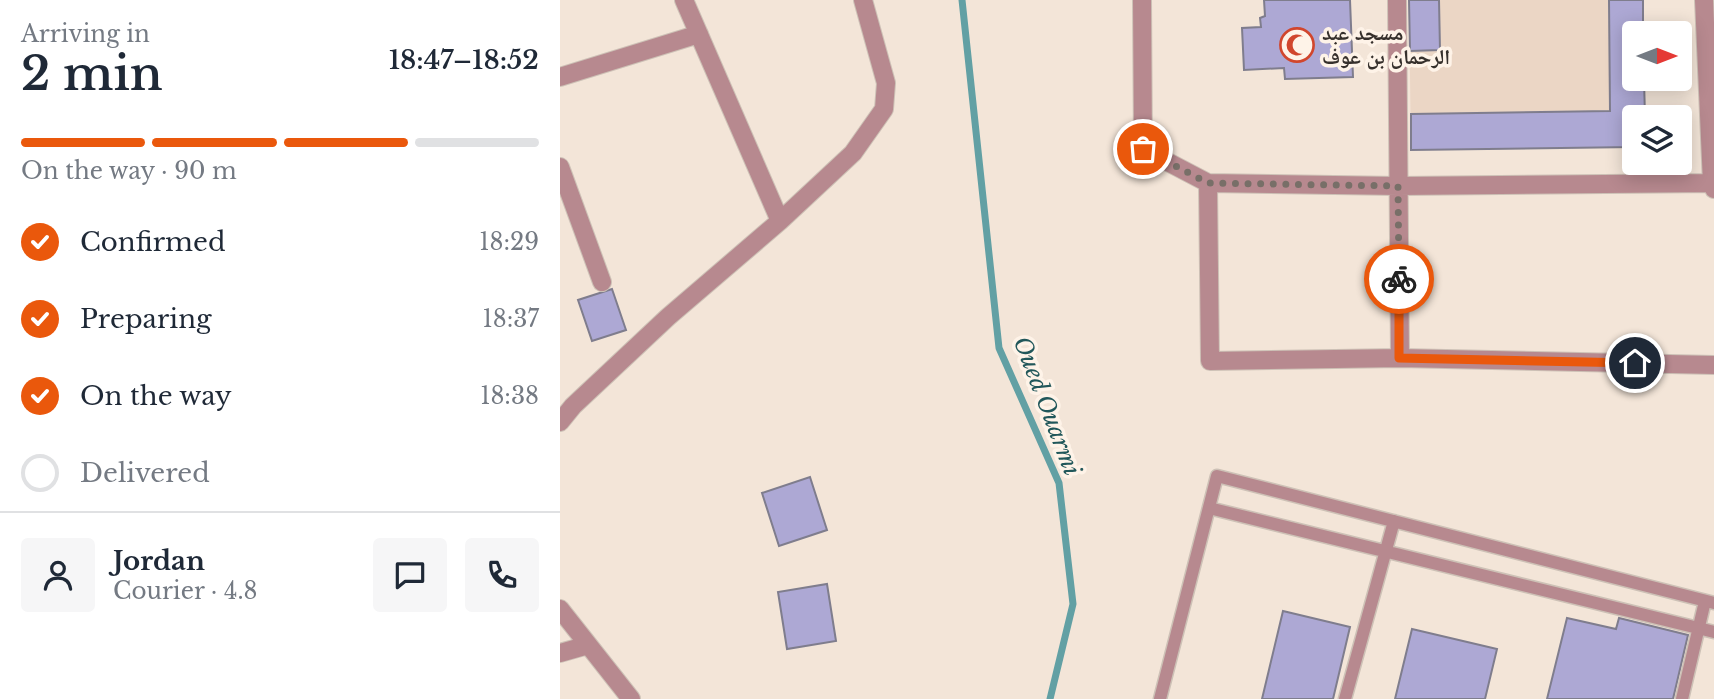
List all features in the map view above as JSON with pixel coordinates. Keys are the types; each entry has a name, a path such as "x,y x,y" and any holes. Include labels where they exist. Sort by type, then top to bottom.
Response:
{"street":[{"path":"684,0 780,221"},
{"path":"560,422 573,405 668,317 780,221 852,153 884,109 886,83 863,0"},
{"path":"1142,0 1143,149 1208,183 1713,186 1704,0"},
{"path":"1397,0 1399,358"},
{"path":"560,77 699,34"},
{"path":"560,167 602,282"},
{"path":"1208,183 1210,361 1399,358 1714,365"},
{"path":"560,609 631,699"},
{"path":"560,653 588,645"}],"lane":[{"path":"1160,699 1217,476 1709,602 1698,629 1682,699"},
{"path":"1209,508 1714,632"},
{"path":"1345,699 1394,521"}],"shaded area":[{"path":"1409,0 1643,0 1643,21 1622,21 1622,91 1644,91 1645,105 1622,105 1622,147 1411,150"}],"building":[{"name":"مسجد عبد الرحمان بن عوف","path":"1264,0 1350,0 1353,77 1285,79 1284,68 1244,70 1242,28 1261,27 1260,18 1265,16"},
{"path":"1409,0 1439,0 1440,50 1410,51"},
{"path":"1609,0 1643,0 1643,21 1622,21 1622,91 1644,91 1645,105 1622,105 1622,147 1411,150 1411,114 1610,111"},
{"path":"612,289 626,330 592,341 578,300"},
{"path":"810,477 827,530 779,546 762,493"},
{"path":"827,584 836,641 787,649 778,592"},
{"path":"1283,611 1350,627 1333,699 1262,699"},
{"path":"1567,618 1616,629 1619,618 1688,635 1673,699 1547,699"},
{"path":"1412,629 1497,649 1485,699 1395,699"}],"waterway":[{"name":"Oued Ouarmi","path":"962,0 999,348 1059,483 1073,604 1050,699"}],"way so far":[{"path":"1143,149 1208,183 1398,186 1399,279"}],"place":[{"name":"مسجد عبد الرحمان بن عوف","path":"1297,45"}],"route":[{"path":"1399,279 1399,358 1635,363"}]}
